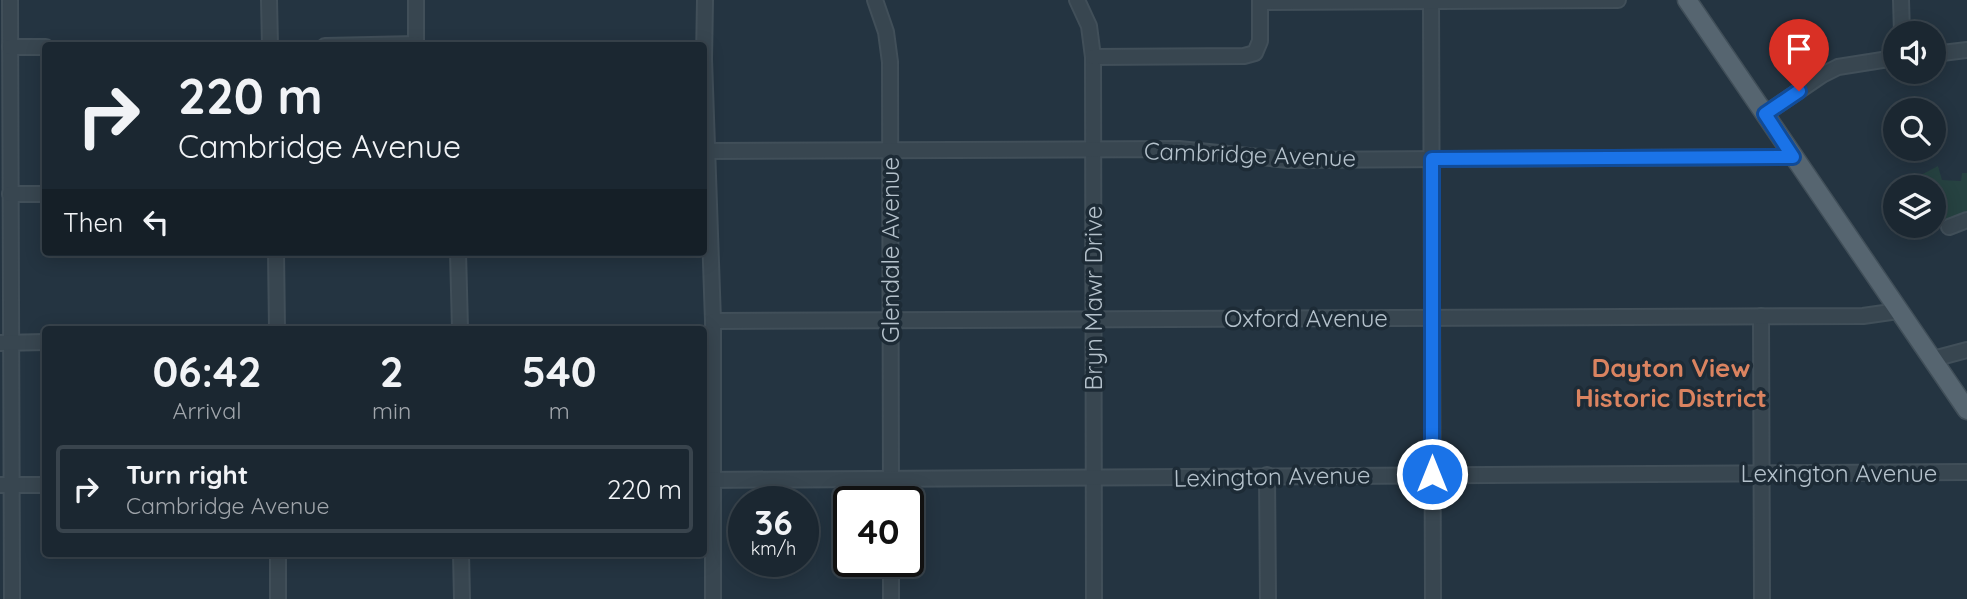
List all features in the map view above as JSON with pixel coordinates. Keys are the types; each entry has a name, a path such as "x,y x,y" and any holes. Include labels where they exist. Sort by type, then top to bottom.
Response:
{"main road":[{"path":"1687,0 1967,410"}],"street":[{"path":"10,0 10,194 5,343 6,485 12,599"},
{"path":"269,0 270,42"},
{"path":"416,0 416,42"},
{"path":"704,42 705,0"},
{"name":"Glendale Avenue","path":"875,0 886,32 890,62 890,486"},
{"name":"Bryn Mawr Drive","path":"1077,0 1089,26 1093,57 1094,599"},
{"path":"1093,57 1248,56 1255,53 1259,45 1259,1 1618,0"},
{"path":"1902,0 1902,21"},
{"path":"1432,1 1433,599"},
{"path":"10,47 42,47"},
{"path":"1946,53 1967,50"},
{"path":"1765,114 1838,67 1883,60"},
{"path":"707,128 713,321 708,337 708,480 713,599"},
{"name":"Cambridge Avenue","path":"708,151 1179,149 1289,160 1793,157"},
{"path":"10,194 42,194"},
{"path":"1949,226 1967,220"},
{"path":"276,256 277,326"},
{"path":"458,256 460,326"},
{"name":"Oxford Avenue","path":"713,321 1863,316 1898,310"},
{"path":"1761,316 1762,599"},
{"path":"5,343 42,342"},
{"path":"1933,359 1967,350"},
{"name":"Lexington Avenue","path":"708,480 1967,472"},
{"path":"1267,475 1268,599"},
{"path":"6,485 42,485"},
{"path":"278,557 278,599"},
{"path":"461,557 461,599"},
{"path":"891,577 891,599"}],"green space":[{"path":"1938,166 1941,175 1921,175"},
{"path":"1962,173 1967,173 1967,220 1949,227 1946,223 1946,180 1961,181"}],"district":[{"name":"Dayton View Historic District","path":"1671,382"}],"route":[{"path":"1432,474 1432,159 1793,157 1765,114 1799,91"}]}
